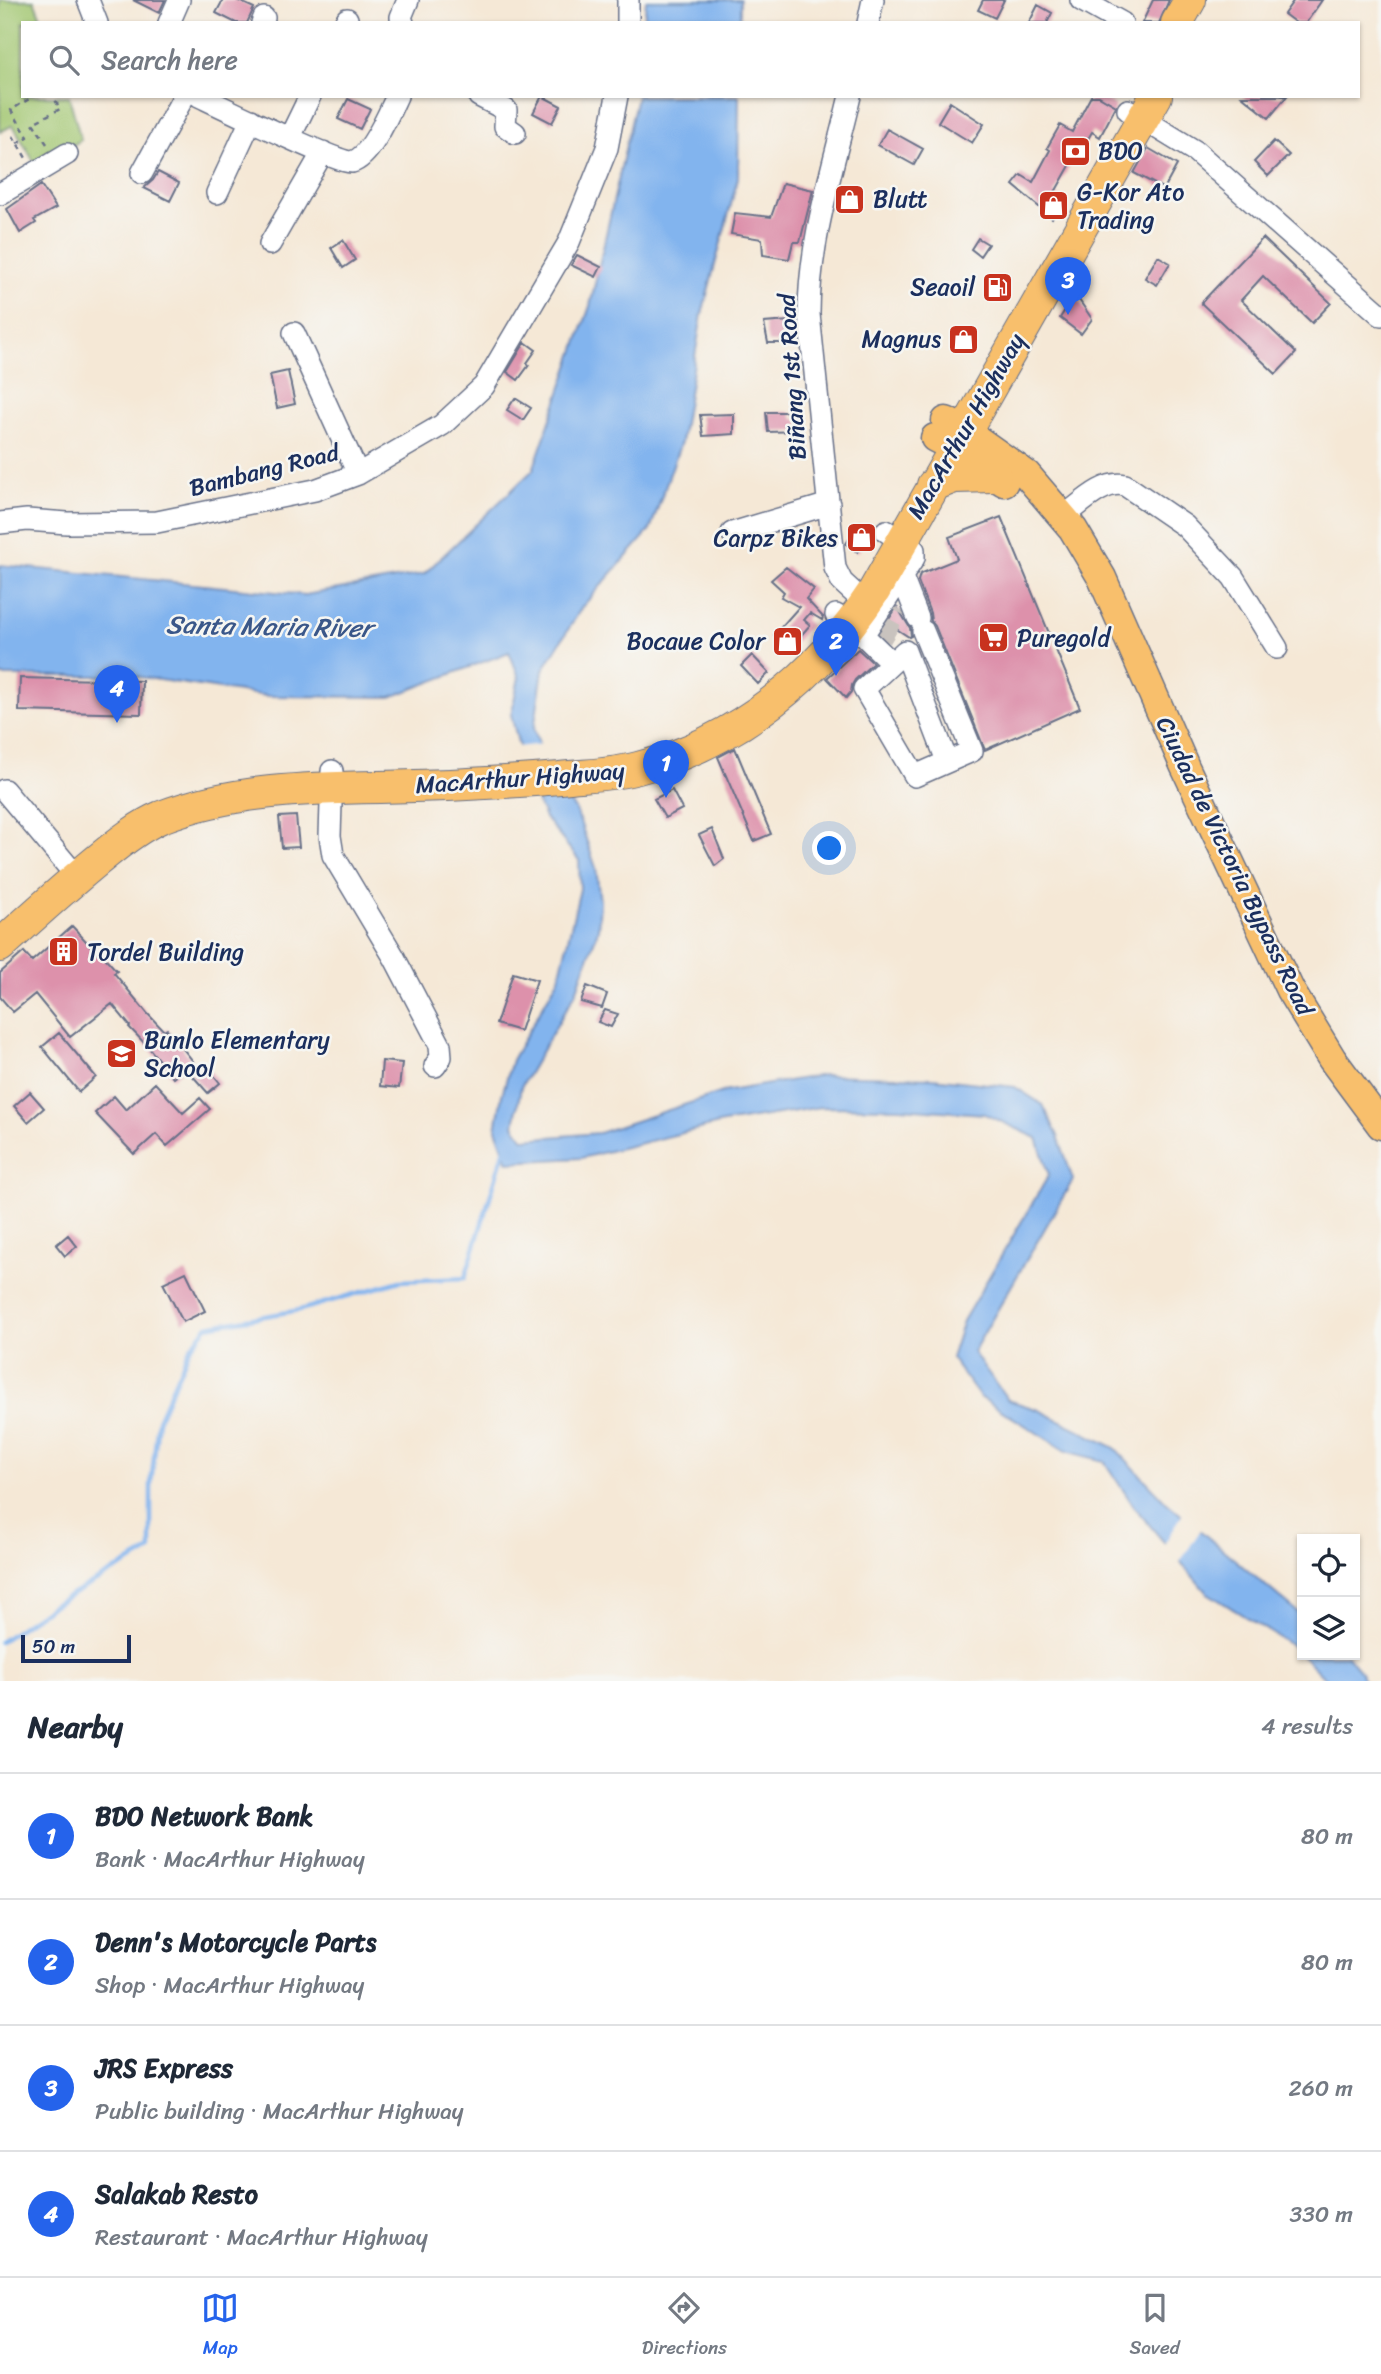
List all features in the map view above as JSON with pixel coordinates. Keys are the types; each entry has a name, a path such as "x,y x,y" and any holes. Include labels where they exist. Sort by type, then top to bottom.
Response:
{"highway":[{"path":"1178,21 1190,0"},
{"path":"1200,21 1212,0"},
{"name":"MacArthur Highway","path":"0,919 71,869 159,818 201,804 332,780 489,775 595,765 637,768 694,749 743,724 777,700 860,622 894,536 950,434 1141,106"},
{"name":"MacArthur Highway","path":"894,536 933,485 950,434"},
{"path":"933,485 954,477 995,476"},
{"name":"MacArthur Highway","path":"0,946 71,869"}],"main road":[{"name":"Ciudad de Victoria Bypass Road","path":"950,434 995,476 1014,489 1061,543 1102,604 1127,633"},
{"name":"Ciudad de Victoria Bypass Road","path":"950,434 1027,475 1073,529 1102,578 1185,767 1290,990 1332,1059 1381,1125"}],"street":[{"path":"170,21 179,0"},
{"path":"402,21 401,17 408,0"},
{"path":"628,0 628,21"},
{"path":"868,21 873,0"},
{"path":"1081,0 1118,21"},
{"path":"142,173 183,98"},
{"path":"208,98 225,102 251,120 346,162 361,157 375,139 396,98"},
{"path":"290,137 309,98"},
{"path":"483,98 506,110 506,128 515,133"},
{"name":"Bambang Road","path":"0,523 27,520 66,523 157,522 315,490 358,474 442,425 484,386 569,242 607,148 617,98"},
{"name":"Biñang 1st Road","path":"850,98 820,221 809,293 813,362 835,568 860,622 892,663"},
{"path":"1141,106 1381,315"},
{"path":"217,193 251,120"},
{"path":"270,244 323,152"},
{"path":"0,194 35,173 60,153"},
{"path":"294,333 358,474"},
{"path":"1063,517 1102,489 1116,483 1125,485 1185,526 1233,577 1277,648"},
{"path":"732,533 829,504"},
{"path":"860,622 903,592 914,550 894,536"},
{"path":"903,592 921,624 972,751 915,776 864,689 905,651 947,761"},
{"path":"332,780 330,836 333,855 394,957 440,1045 441,1057 435,1066"},
{"path":"4,790 71,869"}],"path":[{"path":"17,143 28,136 11,110 31,98"},
{"path":"54,98 60,109 33,123 60,153"},
{"path":"13,135 35,173"}],"green space":[{"path":"0,0 34,0 42,21 21,21 21,98 70,98 81,140 37,167 13,125 0,132"}],"water":[{"path":"646,0 740,0 740,21 644,21"},
{"name":"Santa Maria River","path":"637,98 739,98 738,178 702,314 681,442 650,530 582,607 543,670 534,729 552,781 576,810 596,868 600,902 598,930 576,992 521,1087 514,1125 524,1139 599,1133 723,1092 823,1075 932,1078 1015,1087 1043,1105 1058,1136 1073,1180 973,1352 1008,1400 1039,1410 1115,1448 1167,1503 1297,1612 1297,1650 1206,1592 1135,1508 1104,1461 1066,1451 980,1397 951,1358 963,1321 1049,1175 1037,1138 985,1114 900,1108 821,1107 723,1123 581,1158 508,1162 496,1129 502,1095 512,1060 559,978 580,889 579,860 545,818 528,782 511,715 519,677 509,652 391,697 267,696 133,676 0,676 0,565 305,595 424,574 533,470 590,306"},
{"path":"1307,1660 1351,1660 1361,1672 1363,1681 1327,1681"}],"pier":[{"path":"543,744 555,780 525,783 516,747"},
{"path":"1184,1512 1202,1528 1178,1565 1163,1546"}],"building":[{"path":"133,0 165,0 159,13"},
{"path":"223,0 237,0 254,8 248,21 232,21 216,13"},
{"path":"983,0 1004,0 995,18 978,10"},
{"path":"1153,0 1169,0 1160,21 1143,21"},
{"path":"1294,0 1322,0 1307,21 1293,21 1284,14"},
{"path":"1038,5 1052,13 1048,21 1030,21"},
{"path":"541,98 561,106 552,123 533,113"},
{"path":"1090,98 1102,98 1116,106 1100,137 1092,132 1074,163 1072,162 1054,194 1064,198 1052,218 1013,185 1021,175 1033,182 1060,125 1072,132"},
{"path":"1244,98 1285,98 1269,118"},
{"path":"348,99 370,109 360,129 338,119"},
{"path":"950,102 984,124 972,143 938,122"},
{"path":"887,129 923,149 914,165 878,145"},
{"path":"1274,141 1289,155 1268,176 1254,162"},
{"path":"1148,148 1177,165 1164,189 1134,173"},
{"path":"158,172 179,183 170,201 144,188"},
{"path":"783,183 813,190 800,242 793,242 789,259 763,255 762,239 731,234 735,213 771,217"},
{"path":"41,185 56,208 34,220 36,223 20,233 7,209"},
{"path":"978,238 988,244 980,256 971,249"},
{"path":"1263,238 1331,303 1312,323 1263,276 1241,300 1296,353 1276,374 1201,303"},
{"path":"343,240 355,260 343,268 331,248"},
{"path":"577,255 601,267 596,277 571,265"},
{"path":"1158,256 1170,263 1157,285 1145,278"},
{"name":"Seaoil","path":"998,275 1009,281 999,299 987,293"},
{"path":"1075,294 1092,319 1081,334 1060,318"},
{"path":"789,321 791,343 768,343 764,323"},
{"path":"525,342 536,350 518,380 507,372"},
{"path":"288,371 295,404 277,408 270,375"},
{"path":"515,398 531,408 523,420 507,410"},
{"path":"766,412 790,412 793,419 798,420 799,431 768,432"},
{"path":"734,414 734,434 703,436 700,415"},
{"name":"Puregold","path":"1001,517 1080,708 985,750 931,621 918,581 920,574 957,559 949,537"},
{"path":"858,524 871,531 858,552 846,544"},
{"path":"786,567 814,589 806,599 823,617 822,620 810,613 804,620 810,625 789,649 774,635 799,607 781,597 784,592 771,580"},
{"path":"897,607 910,628 911,636 895,628 887,640 880,633"},
{"path":"858,649 873,663 855,680 846,698 827,678"},
{"path":"752,655 769,673 758,684 741,666"},
{"path":"20,678 142,681 141,714 19,711"},
{"path":"735,748 771,834 754,841 718,757"},
{"path":"672,790 682,809 665,818 654,799"},
{"path":"296,816 299,847 282,848 279,817"},
{"path":"712,829 724,859 715,866 699,835"},
{"path":"72,926 117,971 114,973 147,1013 164,1031 167,1029 193,1061 173,1078 112,1004 70,1037 35,994 13,1012 0,997 0,973 24,952 32,961"},
{"path":"513,973 537,980 520,1031 496,1024"},
{"path":"587,986 607,994 602,1008 581,1002"},
{"path":"605,1010 618,1014 611,1027 598,1022"},
{"path":"59,1033 96,1077 79,1092 42,1047"},
{"path":"382,1061 402,1063 399,1088 380,1086"},
{"path":"204,1063 220,1083 208,1093 191,1074"},
{"path":"155,1083 183,1113 200,1098 210,1109 167,1146 156,1134 134,1154 95,1113 114,1096 126,1110"},
{"path":"30,1092 44,1108 28,1122 14,1106"},
{"path":"68,1235 77,1246 65,1256 56,1245"},
{"path":"186,1272 205,1311 183,1322 163,1283"}],"waterway":[{"path":"0,1642 50,1607 151,1550 151,1484 158,1420 190,1348 208,1326 300,1310 400,1281 465,1278 505,1148"}],"tunnel":[{"path":"881,638 898,608"}],"place":[{"name":"BDO","path":"1075,151"},
{"name":"Blutt","path":"850,199"},
{"name":"G-Kor Ato Trading","path":"1054,206"},
{"name":"Seaoil","path":"998,287"},
{"name":"JRS Express","path":"1068,315"},
{"name":"Magnus","path":"964,339"},
{"name":"Carpz Bikes","path":"861,538"},
{"name":"Puregold","path":"994,638"},
{"name":"Bocaue Color","path":"788,641"},
{"name":"Denn's Motorcycle Parts","path":"836,676"},
{"name":"Salakab Resto","path":"117,723"},
{"name":"BDO Network Bank","path":"666,798"},
{"name":"Tordel Building","path":"64,952"},
{"name":"Bunlo Elementary School","path":"121,1054"}]}
